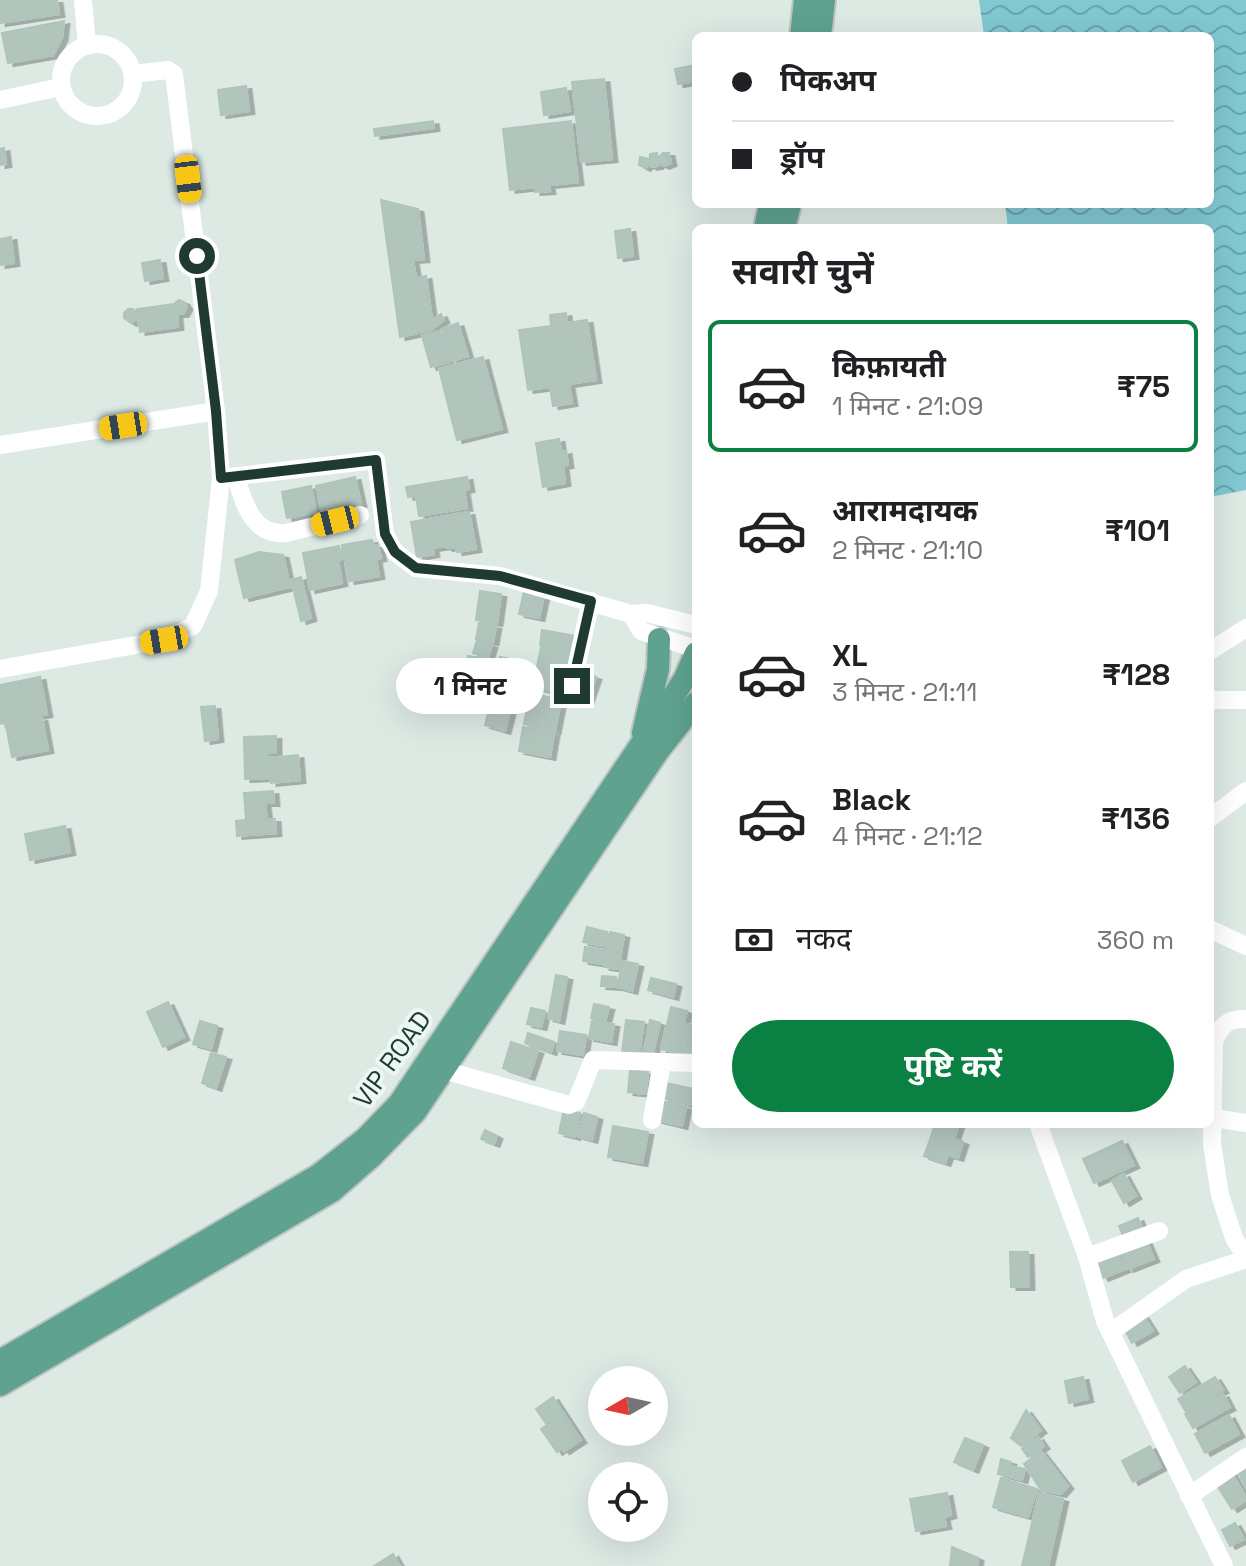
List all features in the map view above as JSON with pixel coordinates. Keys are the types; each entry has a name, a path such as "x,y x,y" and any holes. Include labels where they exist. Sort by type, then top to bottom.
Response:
{"main road":[{"path":"801,32 805,0"},
{"path":"820,32 824,0"},
{"path":"641,742 658,669 659,639"},
{"name":"VIP ROAD","path":"0,1361 319,1175 365,1139 399,1104 685,678 692,661"},
{"name":"VIP ROAD","path":"0,1385 332,1191 371,1157 415,1112 658,751 692,711"}],"street":[{"path":"83,0 87,46"},
{"path":"105,45 118,51 128,61 132,74 132,89 126,101 115,111 102,116 88,115 75,109 61,87 62,71 68,58 87,46 105,45"},
{"path":"0,669 164,640 193,626 209,591 228,478 216,411 174,74 168,70 132,74"},
{"path":"0,100 61,87"},
{"path":"0,445 216,411"},
{"path":"228,478 376,460 385,534 395,552 416,568 500,576 631,614 647,613 692,624"},
{"path":"228,478 262,530 286,533 360,515"},
{"path":"572,686 591,601"},
{"path":"631,614 641,631 692,650"},
{"path":"1214,648 1246,628"},
{"path":"1214,700 1246,700"},
{"path":"1214,815 1246,791"},
{"path":"1214,931 1246,946"},
{"path":"1228,1019 1214,1042 1214,1118 1246,1123"},
{"path":"443,1070 569,1105 576,1102 593,1060 692,1063"},
{"path":"652,1120 662,1062"},
{"path":"1039,1128 1087,1257 1105,1321 1224,1566"},
{"path":"1111,1332 1186,1279 1246,1258 1234,1238 1220,1195 1212,1144 1213,1128"},
{"path":"1087,1257 1159,1231"},
{"path":"1189,1496 1246,1457"}],"water":[{"path":"979,0 1246,0 1246,490 1214,496 1214,224 1008,224 1006,208 1214,208 1214,32 983,32"}],"building":[{"path":"0,0 57,0 59,14 0,23"},
{"path":"64,21 62,38 53,55 8,63 2,33"},
{"path":"692,66 692,82 678,84 675,69"},
{"path":"604,79 612,159 581,162 572,82"},
{"path":"246,86 249,111 221,115 218,90"},
{"path":"566,88 570,111 544,115 541,92"},
{"path":"433,121 434,128 375,136 374,129"},
{"path":"571,121 578,182 549,185 550,191 535,192 535,187 510,190 503,129"},
{"path":"4,148 6,164 0,165 0,149"},
{"path":"657,153 657,158 669,153 671,163 664,166 658,163 658,166 651,167 649,164 645,168 639,165 640,157 650,159 650,154"},
{"path":"381,200 418,209 424,259 413,260 416,278 426,276 432,320 441,314 444,320 431,330 400,337"},
{"path":"630,229 633,256 618,258 615,231"},
{"path":"11,237 14,263 0,265 0,239"},
{"path":"160,260 163,278 145,281 142,263"},
{"path":"179,300 187,307 183,314 177,314 178,327 140,332 138,318 131,323 124,318 128,309 138,313 137,309 174,304"},
{"path":"566,313 567,323 587,320 596,380 569,384 572,403 553,406 550,387 528,390 519,330 551,326 550,315"},
{"path":"458,323 468,356 452,361 442,329"},
{"path":"440,331 449,362 431,367 422,336"},
{"path":"483,357 502,429 457,440 439,369"},
{"path":"559,439 561,452 566,451 568,465 563,466 565,483 543,487 536,443"},
{"path":"355,477 361,504 339,507 340,511 322,514 316,486"},
{"path":"467,477 469,489 464,490 467,508 419,516 416,496 408,497 406,487"},
{"path":"311,486 316,512 287,518 282,492"},
{"path":"469,512 476,549 457,552 456,547 446,546 433,548 434,554 417,557 411,522"},
{"path":"372,540 373,545 378,545 381,558 376,559 379,576 349,581 342,545"},
{"path":"339,546 342,583 310,590 303,553"},
{"path":"259,552 283,555 290,587 244,598 235,560"},
{"path":"301,577 311,618 301,621 291,580"},
{"path":"480,591 501,594 497,623 476,620"},
{"path":"524,591 544,595 539,618 519,614"},
{"path":"479,623 496,626 493,642 476,639"},
{"path":"542,630 576,636 574,651 540,645"},
{"path":"477,640 492,645 488,658 473,653"},
{"path":"541,647 576,654 567,695 533,687"},
{"path":"468,656 494,660 489,689 463,685"},
{"path":"500,657 519,661 513,692 494,688"},
{"path":"587,674 596,677 588,700 579,696"},
{"path":"40,677 47,714 0,724 0,685"},
{"path":"494,690 514,696 505,731 485,725"},
{"path":"530,693 561,700 555,731 524,724"},
{"path":"215,706 218,739 205,741 201,707"},
{"path":"42,718 48,750 12,757 6,725"},
{"path":"523,727 554,733 550,757 519,751"},
{"path":"276,736 276,753 267,753 268,778 245,779 244,737"},
{"path":"298,755 300,780 271,783 269,758"},
{"path":"273,791 274,803 265,803 267,819 275,819 276,833 237,836 236,821 246,820 244,793"},
{"path":"65,826 70,852 30,860 25,834"},
{"path":"587,927 607,932 604,946 583,942"},
{"path":"610,932 624,935 621,953 606,950"},
{"path":"585,947 605,950 603,964 583,961"},
{"path":"607,952 621,954 618,969 604,967"},
{"path":"623,961 638,964 632,991 617,987"},
{"path":"556,975 567,977 559,1021 548,1018"},
{"path":"602,976 616,977 615,987 601,986"},
{"path":"651,978 676,984 673,997 648,990"},
{"path":"168,1002 184,1037 163,1047 147,1012"},
{"path":"594,1004 609,1007 605,1022 591,1018"},
{"path":"671,1007 687,1011 682,1029 667,1025"},
{"path":"531,1008 545,1011 541,1027 527,1024"},
{"path":"592,1020 614,1024 611,1042 589,1038"},
{"path":"626,1020 644,1022 639,1055 622,1053"},
{"path":"650,1020 660,1023 657,1035 647,1033"},
{"path":"200,1021 217,1026 211,1049 193,1044"},
{"path":"686,1024 692,1025 692,1059 679,1057"},
{"path":"666,1027 683,1031 677,1053 661,1049"},
{"path":"560,1031 586,1035 583,1055 557,1051"},
{"path":"528,1033 554,1042 551,1052 525,1043"},
{"path":"648,1034 657,1036 652,1058 642,1056"},
{"path":"511,1042 538,1051 529,1077 503,1068"},
{"path":"211,1053 226,1057 216,1088 202,1083"},
{"path":"630,1070 648,1072 646,1094 628,1092"},
{"path":"666,1083 692,1089 690,1105 663,1098"},
{"path":"662,1101 686,1107 682,1126 657,1120"},
{"path":"564,1109 580,1113 575,1137 559,1133"},
{"path":"584,1113 597,1117 592,1140 578,1136"},
{"path":"613,1126 648,1132 642,1163 608,1157"},
{"path":"934,1128 958,1128 954,1139 963,1142 958,1158 948,1155 945,1163 924,1156"},
{"path":"485,1130 497,1136 494,1144 481,1139"},
{"path":"1122,1141 1134,1165 1094,1183 1083,1159"},
{"path":"1124,1174 1136,1196 1124,1203 1112,1181"},
{"path":"1138,1218 1145,1235 1126,1243 1119,1226"},
{"path":"1145,1238 1154,1259 1128,1269 1120,1248"},
{"path":"1116,1249 1125,1269 1103,1278 1094,1259"},
{"path":"1010,1252 1028,1252 1029,1287 1011,1287"},
{"path":"1143,1315 1153,1331 1132,1343 1123,1327"},
{"path":"1185,1366 1196,1382 1180,1393 1169,1377"},
{"path":"1083,1377 1088,1399 1069,1403 1065,1381"},
{"path":"1215,1377 1223,1390 1186,1412 1178,1399"},
{"path":"1223,1394 1230,1407 1193,1428 1185,1414"},
{"path":"553,1397 581,1440 557,1452 541,1429 547,1425 536,1409"},
{"path":"1026,1410 1041,1430 1021,1446 1011,1438"},
{"path":"1229,1415 1239,1434 1205,1453 1195,1434"},
{"path":"1038,1437 1044,1446 1028,1457 1022,1449"},
{"path":"965,1438 983,1445 973,1470 954,1462"},
{"path":"1150,1446 1161,1467 1133,1482 1122,1461"},
{"path":"1041,1451 1068,1486 1061,1494 1041,1490 1024,1464"},
{"path":"1001,1459 1011,1462 1010,1466 1025,1469 1022,1480 998,1474"},
{"path":"1246,1470 1246,1488 1239,1474"},
{"path":"1231,1472 1246,1497 1232,1509 1215,1482"},
{"path":"1001,1478 1037,1489 1028,1517 993,1507"},
{"path":"947,1493 951,1515 944,1517 946,1526 916,1531 910,1499"},
{"path":"1039,1493 1063,1499 1048,1566 1022,1566"},
{"path":"1235,1523 1244,1539 1230,1546 1222,1530"},
{"path":"952,1547 978,1558 977,1566 950,1566"},
{"path":"393,1554 400,1566 374,1566"}],"route":[{"path":"197,256 221,478 376,460 385,534 395,552 416,568 500,576 591,601 572,686"}]}
